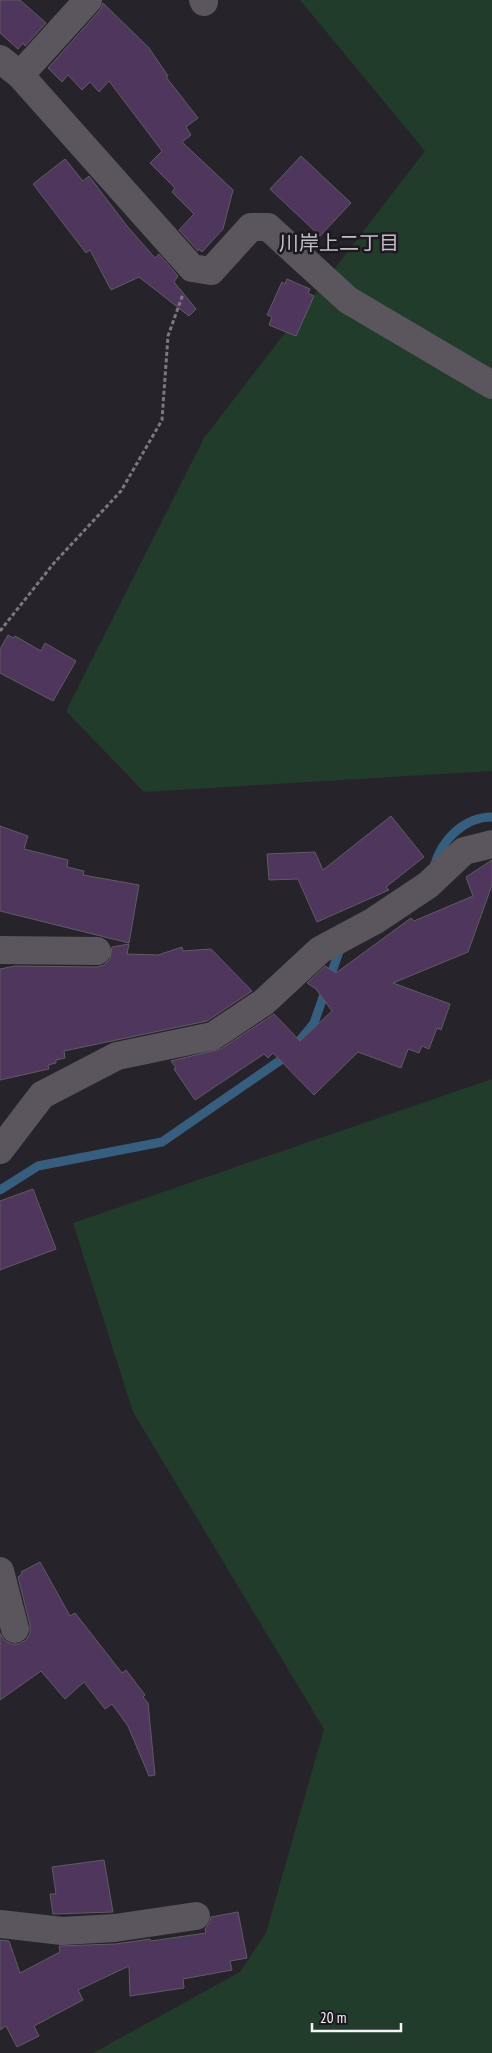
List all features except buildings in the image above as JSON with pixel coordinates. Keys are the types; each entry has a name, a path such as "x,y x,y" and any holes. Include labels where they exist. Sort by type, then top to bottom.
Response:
{"street":[{"path":"88,0 10,67 192,268 211,271 251,227 268,227 348,300 492,384"},
{"path":"0,1150 42,1095 116,1056 213,1036 264,1002 320,950 374,921 428,885 464,851 492,844"},
{"path":"0,950 97,951"},
{"path":"0,1571 15,1629"},
{"path":"0,1924 62,1931 106,1929 196,1916"}],"path":[{"path":"0,631 54,563 121,491 162,420 168,336 192,268"}],"green space":[{"path":"300,0 492,0 492,771 144,792 66,711 204,438 425,151"},
{"path":"492,1079 492,2053 93,2053 240,1972 266,1933 324,1729 133,1412 73,1223"}],"waterway":[{"path":"434,867 442,848 455,832 472,821 492,817"},
{"path":"0,1190 38,1166 162,1142 288,1055 314,1023 340,949 343,947"}],"district":[{"name":"川岸上二丁目","path":"339,243"}]}
